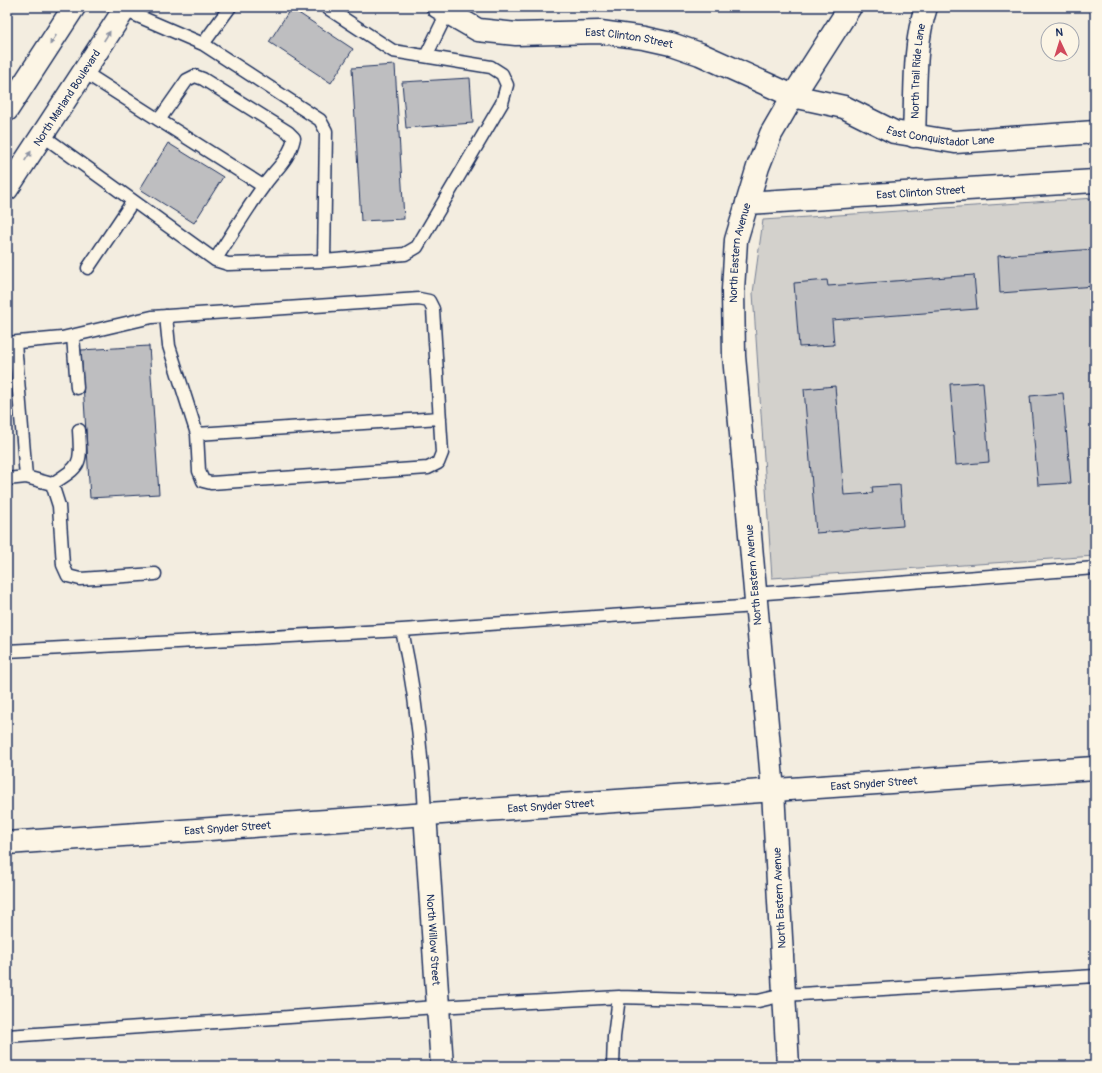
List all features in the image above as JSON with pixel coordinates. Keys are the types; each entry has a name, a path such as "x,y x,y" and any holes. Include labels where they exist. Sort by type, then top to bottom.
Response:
{"main road":[{"path":"7,110 74,7"},
{"name":"North Eastern Avenue","path":"788,1066 773,791 734,356 733,290 736,240 771,134 793,96 850,7"},
{"name":"North Trail Ride Lane","path":"914,136 919,50 922,21 926,7"},
{"name":"North Marland Boulevard","path":"7,189 125,9"},
{"name":"East Clinton Street","path":"443,10 478,30 516,34 600,32 644,38 700,54 793,96"},
{"name":"East Conquistador Lane","path":"793,96 844,107 894,132 955,142 1095,132"},
{"name":"East Clinton Street","path":"747,203 1095,181"},
{"name":"East Snyder Street","path":"7,843 1095,768"},
{"name":"North Willow Street","path":"425,813 442,1066"}],"lane":[{"path":"203,44 230,7"},
{"path":"42,135 215,260 228,264 324,261 406,254 412,252 417,247 502,103 507,85 502,74 491,67 393,50 326,7"},
{"path":"125,9 203,44 320,120 326,131 324,261"},
{"path":"426,56 443,10"},
{"path":"84,72 263,186"},
{"path":"159,120 187,80 195,76 203,79 288,132 294,138 292,146 283,164 263,186 215,260"},
{"path":"88,268 133,201"},
{"path":"26,478 11,343 73,336 152,316 419,299 430,301 433,309 442,453 438,463 428,468 211,483 204,481 199,471 197,434 169,346 166,316"},
{"path":"73,336 76,388"},
{"path":"197,434 440,418"},
{"path":"7,479 26,478 52,484 74,470 80,457 78,430"},
{"path":"52,484 59,506 62,565 68,576 80,579 155,574"},
{"path":"7,651 402,630 755,600 1095,568"},
{"path":"402,630 412,679 423,760 425,813"},
{"path":"7,1036 437,1007 619,997 758,1001 784,995 1095,976"},
{"path":"613,1066 614,1037 619,997"}],"shaded area":[{"path":"1095,198 1095,556 772,578 753,293 763,220"}],"building":[{"path":"291,8 353,49 331,83 269,42"},
{"path":"395,65 404,219 361,221 352,68"},
{"path":"470,78 473,123 406,128 402,82"},
{"path":"168,143 223,177 194,223 140,189"},
{"path":"1095,249 1095,286 1000,293 998,256"},
{"path":"974,275 977,309 832,320 834,345 799,347 794,283 827,280 828,286"},
{"path":"149,346 159,494 90,498 81,350"},
{"path":"983,382 989,462 956,465 950,384"},
{"path":"835,386 844,495 873,493 872,487 900,485 903,526 816,533 804,389"},
{"path":"1063,393 1071,483 1038,485 1030,396"},
{"path":"1093,485 1095,485 1095,519"}]}
